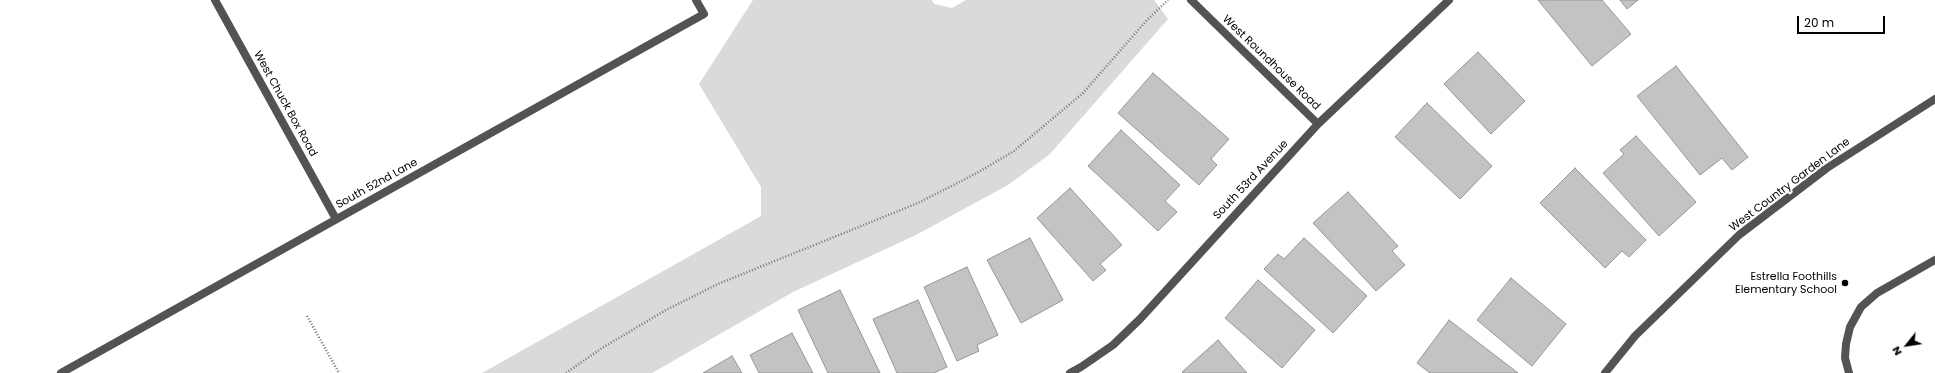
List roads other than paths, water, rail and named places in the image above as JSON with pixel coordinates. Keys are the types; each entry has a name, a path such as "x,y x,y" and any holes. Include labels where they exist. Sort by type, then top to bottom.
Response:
{"street":[{"name":"West Chuck Box Road","path":"214,0 336,220"},
{"name":"South 52nd Lane","path":"61,373 704,14 696,0"},
{"name":"West Roundhouse Road","path":"1191,0 1318,124"},
{"name":"South 53rd Avenue","path":"1070,373 1113,345 1140,319 1318,124 1449,0"},
{"name":"West Country Garden Lane","path":"1605,373 1635,336 1739,235 1827,168 1935,99"},
{"path":"1849,373 1845,358 1846,344 1850,327 1861,307 1877,293 1935,260"}],"place":[{"name":"Estrella Foothills Elementary School","path":"1845,283"}]}
